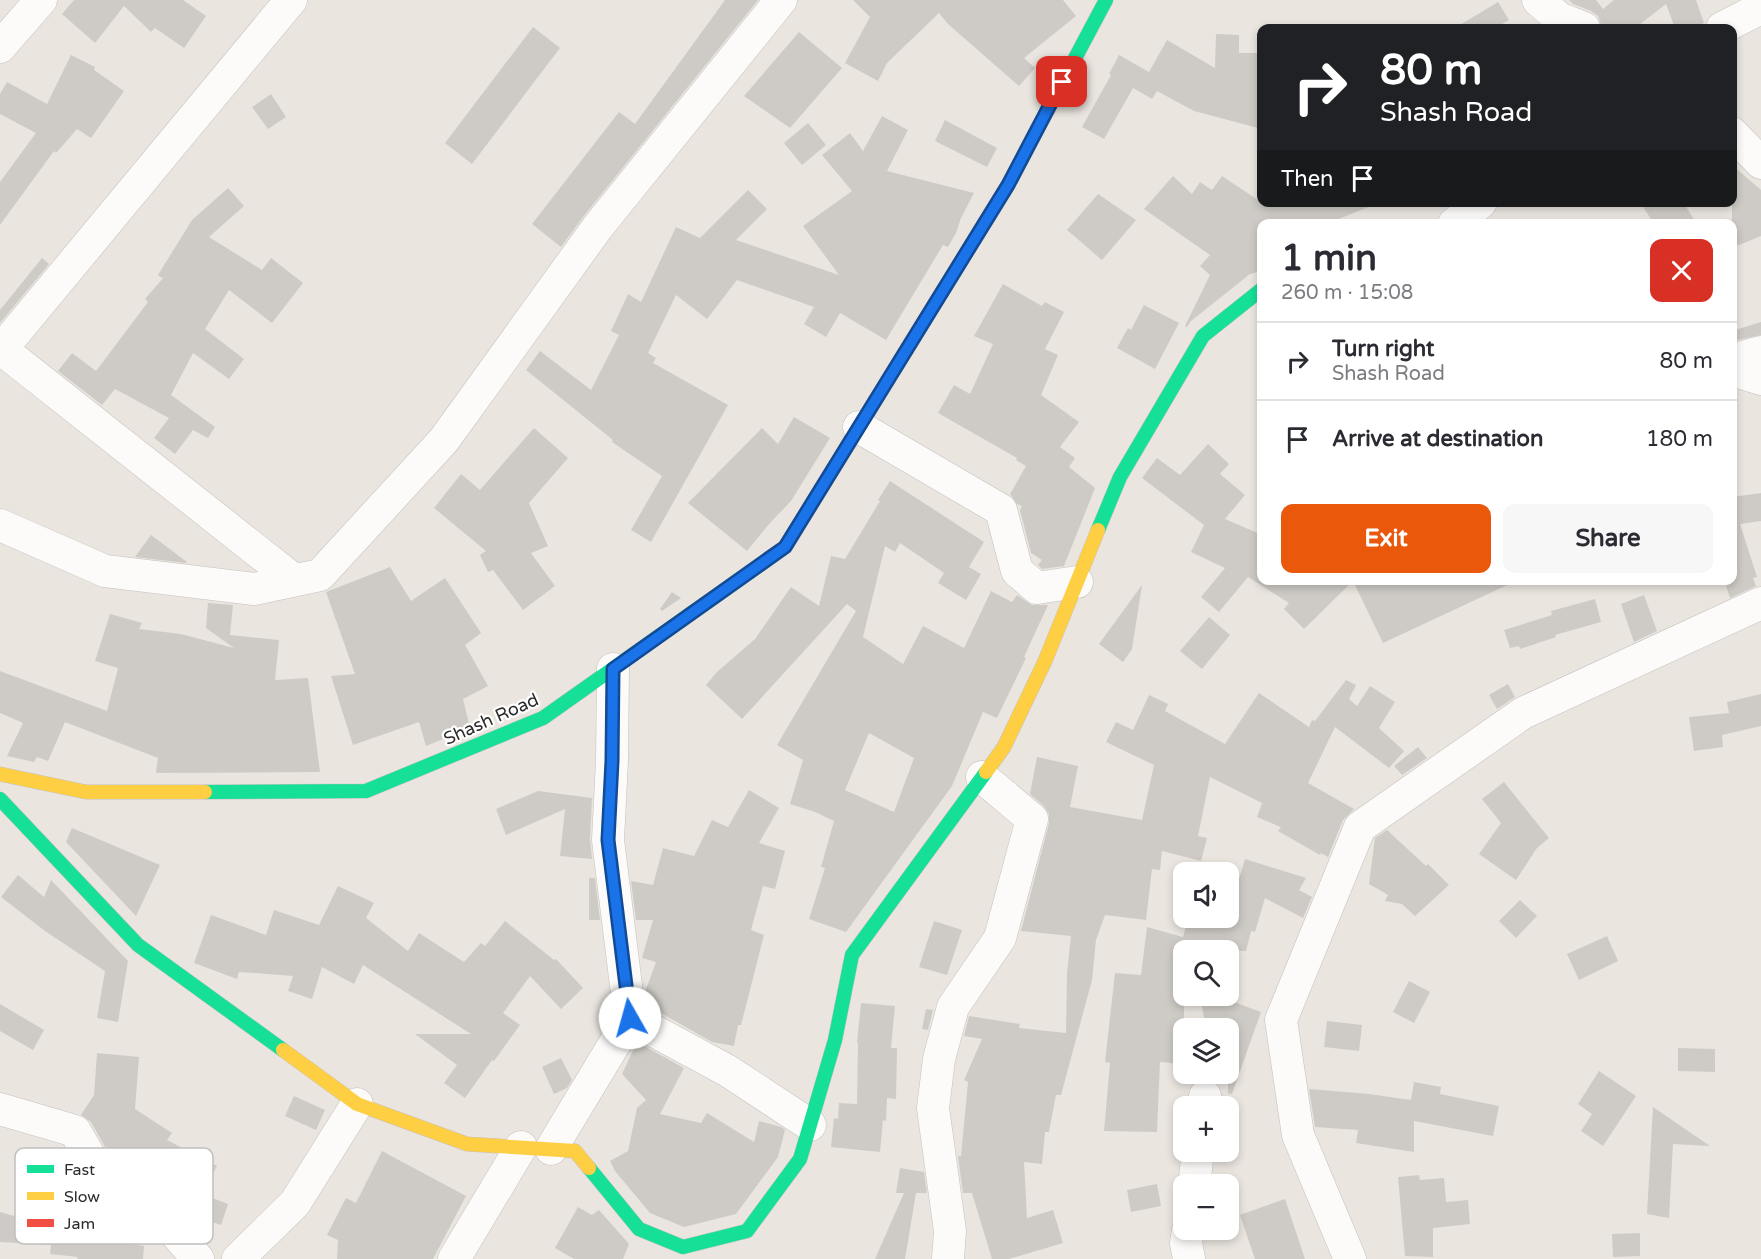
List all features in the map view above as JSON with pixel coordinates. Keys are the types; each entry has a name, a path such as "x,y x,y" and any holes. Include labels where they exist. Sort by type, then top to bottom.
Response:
{"street":[{"path":"0,47 41,0"},
{"path":"291,0 0,349 294,580"},
{"path":"0,525 105,571 254,589 320,575 444,440 597,228 782,0"},
{"name":"Shash Road","path":"0,774 86,792 366,791 543,718 785,547 1008,185 1106,0"},
{"path":"1538,0 1558,18 1574,24"},
{"path":"1729,24 1760,6"},
{"path":"1737,139 1761,163"},
{"path":"1460,219 1474,207"},
{"path":"0,799 138,945 357,1104 467,1144 575,1151 639,1230 683,1247 747,1231 800,1159 835,1040 852,955 1004,747 1045,661 1120,477 1203,336 1257,293"},
{"path":"1737,359 1761,352"},
{"path":"1737,372 1761,379"},
{"path":"859,428 1000,510 1017,571 1038,588 1077,582"},
{"path":"1350,1259 1298,1135 1281,1020 1360,826 1523,713 1761,603"},
{"path":"454,1259 630,1018 608,840 613,669"},
{"path":"948,1259 950,1231 933,1108 939,1059 953,1007 1000,938 1032,819 982,777"},
{"path":"630,1018 728,1071 810,1125"},
{"path":"238,1259 295,1203 357,1104"},
{"path":"0,1109 75,1131 85,1148"},
{"path":"1186,1240 1189,1259"},
{"path":"185,1244 198,1259"}],"building":[{"path":"74,0 183,0 206,16 184,48 155,28 151,32 124,6 95,43 62,14"},
{"path":"725,0 758,0 561,247 532,224 619,112 635,124"},
{"path":"853,0 1063,0 1076,16 1024,58 1035,68 1019,86 948,24 939,13 887,63 878,81 845,63 870,17"},
{"path":"1569,0 1596,0 1603,9 1614,0 1696,0 1704,23 1674,24 1666,4 1640,24 1601,24 1598,16"},
{"path":"1498,2 1509,20 1502,24 1462,24"},
{"path":"533,27 560,48 472,164 445,143"},
{"path":"799,32 842,68 790,128 744,96"},
{"path":"1216,34 1239,35 1239,53 1257,53 1257,128 1194,111 1157,91 1152,99 1133,88 1104,139 1082,127 1111,75 1109,74 1119,55 1149,72 1167,40 1215,68"},
{"path":"71,55 95,67 94,70 124,91 91,138 77,129 56,153 54,151 0,225 0,182 36,133 0,114 0,94 7,82 47,104"},
{"path":"271,94 286,117 268,129 252,107"},
{"path":"882,116 908,130 887,171 974,193 956,233 948,247 943,245 886,340 840,313 826,337 804,324 814,307 737,280 707,319 676,295 648,353 656,358 653,363 728,405 651,542 631,530 662,476 612,442 613,440 526,370 540,351 591,390 619,335 611,331 628,294 641,302 676,227 700,238 748,190 767,209 736,240 839,275 803,226 852,191 822,155 850,133 863,151"},
{"path":"945,120 997,148 987,167 935,141"},
{"path":"808,123 826,145 802,165 784,143"},
{"path":"1737,169 1761,190 1761,236 1737,246 1737,219 1732,219 1732,207 1737,207"},
{"path":"1173,176 1192,194 1200,182 1212,190 1222,176 1257,199 1257,207 1368,207 1338,219 1257,219 1257,272 1250,274 1191,321 1187,327 1185,326 1210,275 1200,266 1210,255 1144,209"},
{"path":"228,188 244,206 209,237 262,270 271,258 303,283 272,323 229,290 205,329 244,359 229,379 193,353 171,395 215,427 208,438 193,430 175,454 154,438 169,418 115,389 102,405 58,371 72,353 96,371 148,302 145,299 164,277 158,275 192,220"},
{"path":"1098,194 1136,220 1102,260 1067,230"},
{"path":"1643,207 1686,207 1694,219 1651,219"},
{"path":"42,258 49,264 0,323 0,310"},
{"path":"1003,284 1042,306 1045,302 1064,312 1045,349 1058,355 1041,395 1079,422 1060,447 1075,458 1069,467 1095,488 1064,566 1042,569 1038,565 1042,560 1031,553 1020,510 1022,506 1017,504 1010,494 1026,466 1016,460 1017,458 938,413 954,385 970,394 993,344 974,336"},
{"path":"1144,305 1179,323 1155,369 1117,348 1128,328 1131,330"},
{"path":"1761,322 1761,335 1737,340 1737,329"},
{"path":"794,417 830,438 791,501 747,551 688,503 762,428 778,444"},
{"path":"534,428 568,458 529,503 548,546 531,553 555,586 523,610 493,570 488,572 480,555 486,551 434,508 461,474 480,490"},
{"path":"1208,444 1229,464 1220,474 1245,495 1225,519 1257,533 1257,583 1248,577 1219,612 1201,597 1225,568 1191,552 1204,525 1142,478 1157,458 1180,475"},
{"path":"890,481 984,542 969,567 981,574 966,600 938,583 944,573 900,543 895,552 885,546 863,637 903,664 923,626 964,648 991,591 1012,602 1017,595 1032,605 1048,605 997,718 983,712 952,786 846,932 809,919 825,868 821,867 834,821 790,804 803,760 777,745 856,611 847,604 742,719 706,685 717,672 755,639 791,587 819,606 831,556 845,559 880,501 878,500","holes":["869,733 914,758 894,812 845,790"]},
{"path":"1761,493 1761,521 1740,524 1757,577 1753,578 1756,586 1730,598 1726,586 1737,585 1737,496"},
{"path":"151,535 187,562 135,557"},
{"path":"390,567 411,601 445,578 481,633 465,645 488,686 463,699 470,728 426,746 419,722 353,745 331,676 355,674 326,592"},
{"path":"1142,585 1132,649 1123,662 1099,644"},
{"path":"1261,585 1349,585 1304,629 1284,609 1289,603"},
{"path":"1355,585 1507,585 1383,643"},
{"path":"672,592 681,598 662,611 660,609"},
{"path":"1644,595 1657,631 1634,642 1621,604"},
{"path":"1595,599 1601,622 1555,635 1556,637 1520,649 1519,646 1510,648 1504,630 1552,615 1551,611"},
{"path":"208,603 233,605 230,635 279,640 275,680 308,678 320,772 156,773 158,758 65,722 48,761 37,757 34,762 7,756 23,723 0,713 0,671 107,711 118,668 95,661 110,614 142,623 139,629 181,634 234,648 206,628"},
{"path":"1209,617 1230,635 1202,669 1180,651"},
{"path":"1346,680 1356,685 1349,699 1357,706 1370,686 1395,702 1379,728 1404,751 1389,768 1335,727 1308,783 1354,809 1343,820 1328,857 1321,853 1320,855 1278,831 1281,827 1257,817 1262,803 1210,777 1198,836 1207,838 1201,861 1162,851 1160,870 1152,869 1146,920 1105,915 1096,940 1092,980 1061,1095 1056,1095 1049,1132 1045,1132 1042,1164 1024,1162 1027,1218 1053,1210 1063,1243 1009,1259 992,1259 972,1193 963,1193 958,1156 961,1156 968,1082 964,1080 982,1039 964,1036 969,1016 1020,1024 1019,1028 1066,1033 1067,973 1071,936 1021,931 1049,823 1049,814 1044,806 1030,794 1037,757 1078,766 1070,807 1142,820 1154,765 1106,742 1116,722 1133,730 1149,695 1168,704 1165,711 1225,744 1259,693 1309,727 1312,720 1315,721"},
{"path":"1508,684 1515,697 1497,709 1489,695"},
{"path":"1761,694 1761,726 1722,735 1723,747 1694,751 1689,717 1729,713 1727,702"},
{"path":"1418,747 1427,758 1402,775 1394,766"},
{"path":"1504,782 1549,838 1537,848 1516,880 1479,854 1501,823 1482,799"},
{"path":"749,790 779,808 759,843 785,851 775,889 763,886 751,930 764,935 734,1046 712,1042 647,1005 645,992 656,962 642,958 653,920 636,920 631,881 653,885 663,848 694,856 712,820 728,827"},
{"path":"538,791 592,798 590,839 592,859 560,856 565,809 506,835 496,809"},
{"path":"72,828 160,865 136,916 66,842"},
{"path":"1387,830 1449,885 1415,916 1402,904 1385,901 1388,895 1369,884 1375,838"},
{"path":"1245,859 1306,878 1299,890 1312,897 1303,918 1265,898 1255,932 1251,931 1246,951 1239,951 1239,940 1173,940 1173,1006 1184,1006 1184,1018 1173,1018 1173,1063 1160,1062 1157,1132 1104,1131 1110,1063 1105,1062 1115,973 1141,975 1147,927 1183,937 1185,928 1239,928 1239,879"},
{"path":"18,875 44,897 51,880 128,961 118,1022 97,1018 105,971 45,931 1,897"},
{"path":"589,878 595,878 600,920 589,920"},
{"path":"338,886 374,903 366,918 408,951 419,933 464,962 481,943 485,946 505,921 554,960 556,959 583,988 561,1009 530,976 503,1013 520,1025 465,1098 444,1083 457,1065 415,1034 471,1034 363,965 354,984 322,967 312,999 288,991 293,976 239,972 237,979 194,963 211,915 266,935 274,910 319,925"},
{"path":"1520,900 1537,916 1516,938 1499,921"},
{"path":"934,921 962,930 947,975 919,967"},
{"path":"1607,936 1618,961 1579,980 1567,954"},
{"path":"1409,981 1430,992 1414,1023 1393,1012"},
{"path":"861,1003 895,1006 891,1048 897,1048 896,1099 887,1098 886,1121 883,1120 880,1152 831,1147 834,1118 838,1119 839,1103 857,1104 857,1043"},
{"path":"0,1004 44,1030 33,1050 0,1031"},
{"path":"1239,1004 1261,1012 1239,1074 1239,1018 1204,1018 1202,1006 1239,1006"},
{"path":"926,1009 933,1010 928,1030 922,1029"},
{"path":"1327,1021 1362,1025 1359,1051 1324,1047"},
{"path":"637,1042 684,1068 660,1114 701,1123 707,1113 754,1142 759,1121 785,1130 778,1157 736,1214 684,1227 650,1213 615,1171 610,1161 628,1151 637,1108 646,1100 622,1074"},
{"path":"1678,1048 1715,1049 1715,1072 1678,1071"},
{"path":"97,1053 139,1057 135,1109 172,1133 167,1140 182,1148 106,1148 91,1122 81,1115 94,1095"},
{"path":"561,1058 572,1080 567,1088 554,1094 542,1067"},
{"path":"1599,1071 1636,1096 1603,1146 1581,1131 1592,1114 1578,1104"},
{"path":"1414,1082 1441,1087 1440,1094 1499,1106 1493,1136 1414,1121 1414,1152 1356,1143 1358,1130 1315,1127 1309,1089 1411,1100"},
{"path":"1228,1084 1236,1084 1232,1094 1228,1093"},
{"path":"294,1096 325,1110 316,1130 285,1116"},
{"path":"1653,1107 1710,1146 1673,1144 1669,1218 1647,1214"},
{"path":"382,1151 466,1196 433,1259 337,1259 338,1240 327,1235 346,1198 356,1203"},
{"path":"900,1168 924,1172 927,1193 916,1193 905,1259 875,1259 904,1193 896,1193"},
{"path":"1419,1175 1420,1180 1444,1178 1446,1202 1468,1200 1470,1224 1433,1228 1433,1257 1405,1256 1398,1177"},
{"path":"1157,1184 1161,1206 1131,1212 1127,1190"},
{"path":"213,1198 228,1204 221,1225 213,1222"},
{"path":"1285,1199 1305,1259 1255,1259 1240,1215"},
{"path":"578,1207 592,1215 599,1210 629,1244 623,1259 574,1259 555,1248"},
{"path":"0,1212 15,1216 15,1243 0,1242"},
{"path":"1640,1233 1640,1256 1613,1257 1612,1234"},
{"path":"34,1244 130,1244 144,1246 143,1259 77,1259 78,1257 50,1254 51,1245"}],"traffic: fast":[{"path":"1056,94 1106,0"},
{"path":"1098,530 1120,477 1203,336 1257,293"},
{"path":"205,792 366,791 543,718 787,544"},
{"path":"589,1168 639,1229 683,1247 747,1231 800,1159 835,1040 852,955 986,772"},
{"path":"0,799 138,945 283,1050"}],"traffic: slow":[{"path":"942,292 1008,185 1056,94"},
{"path":"986,772 1004,747 1045,661 1098,530"},
{"path":"0,774 86,792 205,792"},
{"path":"283,1050 357,1104 467,1144 575,1151 589,1168"}],"traffic: jam":[{"path":"787,544 942,292"}],"route":[{"path":"630,1018 608,840 613,669 785,547 1008,185 1062,82"}]}
